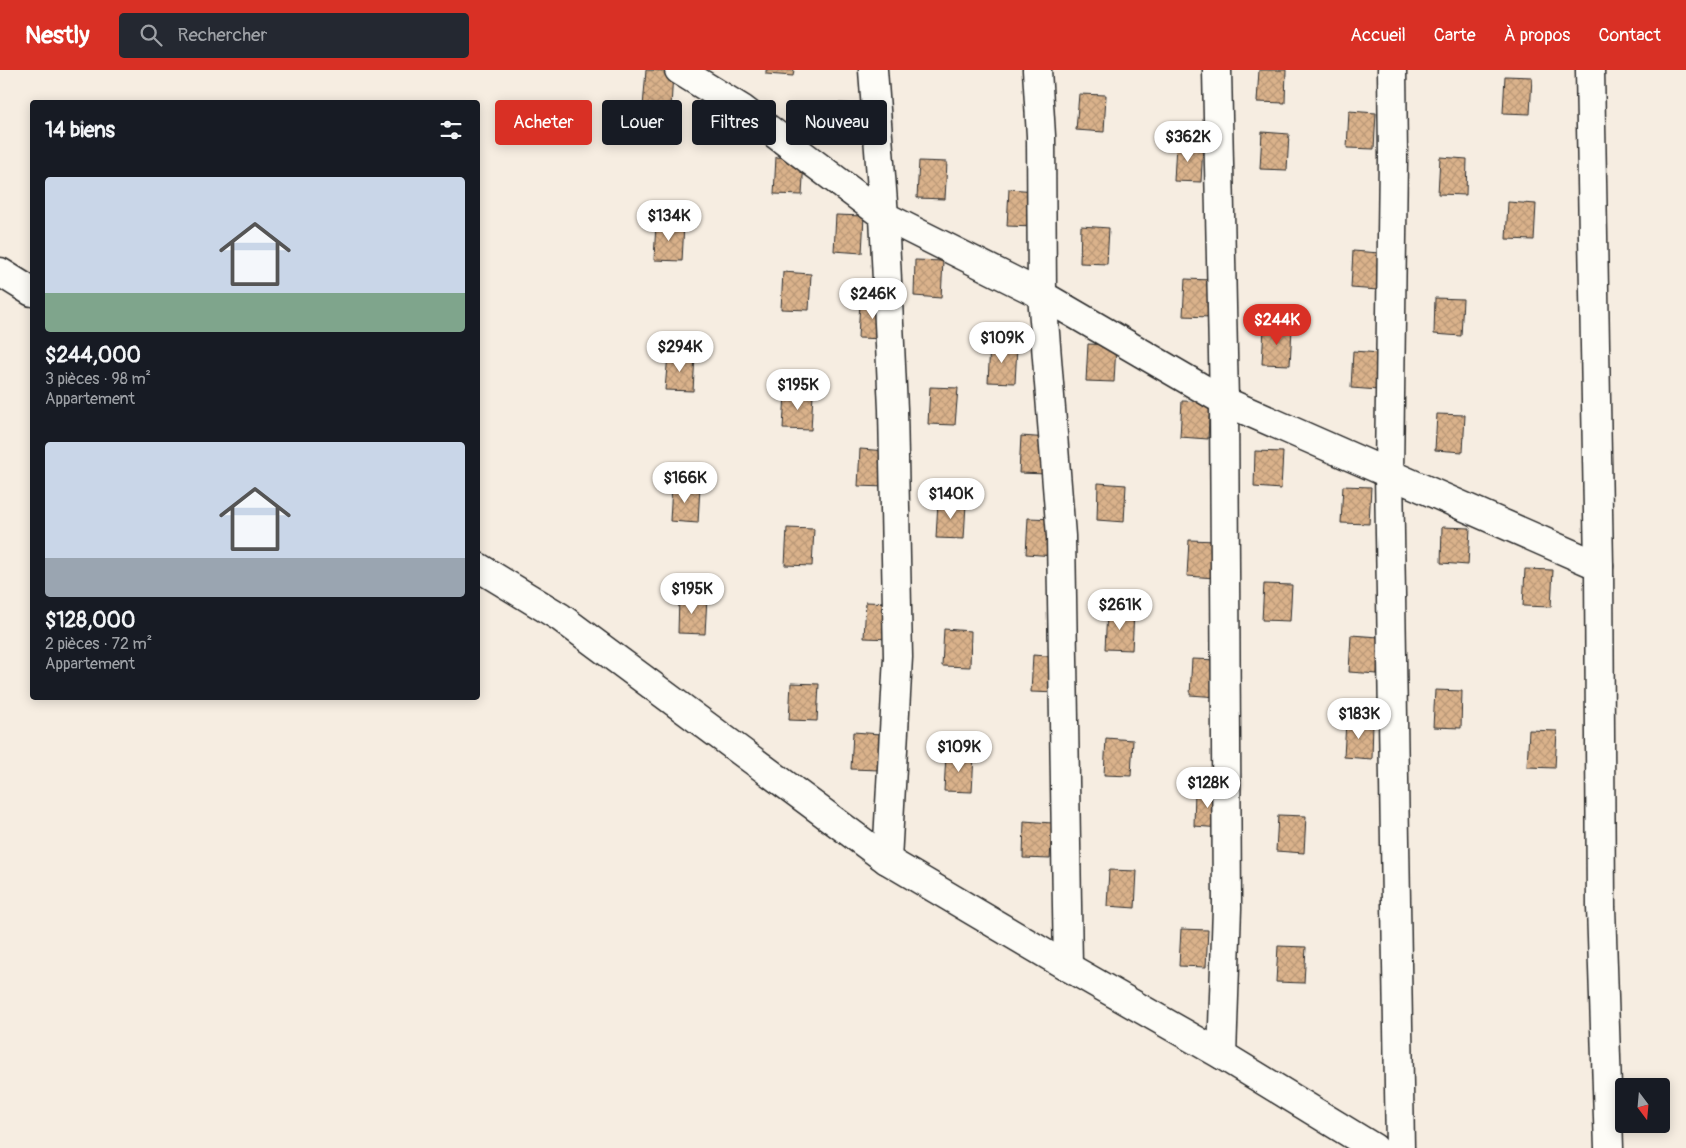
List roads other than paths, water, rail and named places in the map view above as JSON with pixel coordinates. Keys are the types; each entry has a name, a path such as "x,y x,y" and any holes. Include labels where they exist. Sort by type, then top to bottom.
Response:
{"street":[{"path":"679,70 742,109 884,216 1042,295 1224,401 1599,566"},
{"path":"873,70 884,216 893,409 898,657 887,860"},
{"path":"1037,70 1041,136 1042,295 1061,536 1068,967"},
{"path":"1217,70 1224,401 1227,908 1222,1055"},
{"path":"1392,70 1393,158 1389,473 1400,1148"},
{"path":"1590,70 1599,566 1600,908 1609,1148"},
{"path":"0,272 30,291"},
{"path":"480,568 560,617 887,860 1222,1055 1374,1148"}]}
